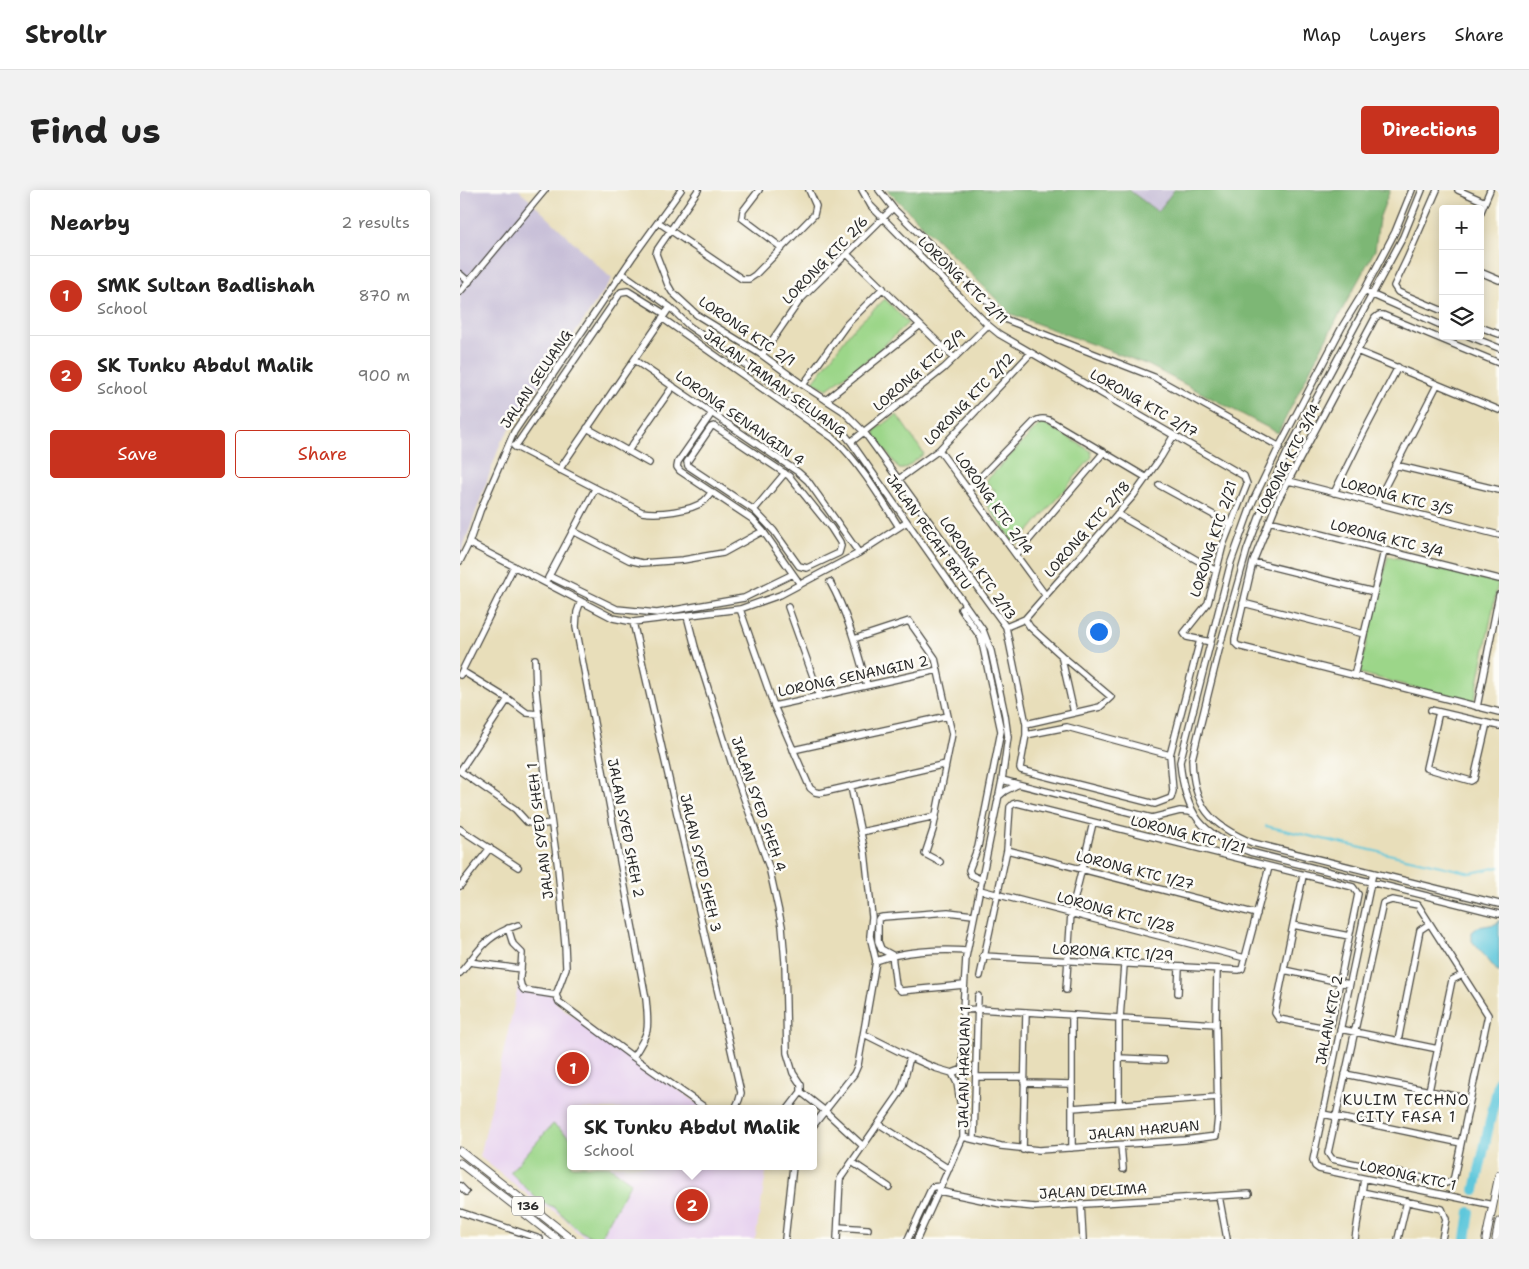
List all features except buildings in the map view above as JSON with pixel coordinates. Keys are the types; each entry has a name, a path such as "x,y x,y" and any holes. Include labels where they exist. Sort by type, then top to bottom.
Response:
{"main road":[{"name":"136","path":"460,1151 572,1239"},
{"name":"136","path":"460,1163 557,1239"},
{"path":"1486,1239 1499,1175"},
{"path":"490,1187 489,1180 495,1180"},
{"path":"1496,1239 1499,1222"}],"street":[{"path":"460,292 545,190"},
{"name":"JALAN SELUANG","path":"460,561 470,543 480,511 514,432 622,272 681,190"},
{"path":"670,230 698,190"},
{"path":"759,190 743,211 742,218 782,248"},
{"path":"658,222 742,279 748,279 755,275 814,215 816,206 809,190"},
{"name":"LORONG KTC 2/11","path":"862,190 871,206 988,325 999,334 1031,353"},
{"path":"879,190 893,208 1007,320 1154,377 1288,451"},
{"path":"1412,190 1395,232 1364,291 1342,327 1253,500 1236,545 1180,762 1183,787 1189,807 1209,831 1227,844 1250,852 1499,914"},
{"path":"1422,190 1403,237 1288,451 1247,550 1221,642 1192,759 1194,787 1199,800 1222,828 1253,843 1499,904"},
{"path":"1437,190 1408,259 1394,286 1398,292 1439,309"},
{"path":"1458,190 1485,202"},
{"path":"1484,205 1490,190"},
{"name":"LORONG KTC 2/6","path":"762,355 800,300 893,208"},
{"name":"LORONG KTC 2/1","path":"670,230 656,254 672,292 698,315 762,355 843,411 864,432"},
{"path":"847,254 954,358"},
{"name":"JALAN PECAH BATU","path":"622,272 670,307 689,326 831,422 852,442 983,630 989,642 1008,737 1002,780 966,951 963,1010 963,1137 917,1239"},
{"path":"460,274 469,282"},
{"path":"1484,274 1499,280"},
{"path":"803,385 847,324 883,288"},
{"name":"JALAN TAMAN SELUANG","path":"515,447 621,292 628,291 833,438 848,454 883,502 898,528"},
{"path":"1364,291 1439,324"},
{"path":"559,470 670,307"},
{"name":"LORONG KTC 3/14","path":"1354,676 1238,646 1235,643 1253,562 1278,500 1357,351 1379,315 1499,363"},
{"name":"LORONG KTC 2/9","path":"852,442 899,406 954,358 988,325"},
{"path":"826,400 920,326"},
{"path":"1484,328 1499,334"},
{"path":"1480,340 1499,348"},
{"path":"1357,351 1499,410"},
{"name":"LORONG KTC 2/17","path":"1031,353 1244,476"},
{"name":"LORONG KTC 2/12","path":"899,479 939,450 1031,353"},
{"name":"LORONG SENANGIN 4","path":"634,360 798,472 808,481 859,553"},
{"path":"1334,493 1398,367"},
{"path":"1376,504 1437,385"},
{"path":"628,452 673,386"},
{"path":"712,413 678,462 677,467 700,485 752,519 763,531 800,584"},
{"path":"968,490 1038,419 1049,420 1147,478"},
{"path":"714,426 732,438 785,473 801,489 832,528 841,546 838,553 807,568 802,568 774,531 754,510 686,464 711,427 714,426"},
{"path":"587,428 649,463"},
{"path":"732,438 737,430"},
{"path":"864,432 899,479"},
{"name":"LORONG KTC 2/18","path":"1006,627 1025,619 1046,596 1147,478 1174,435"},
{"path":"508,444 642,512 653,514 686,508 703,502 712,492"},
{"name":"LORONG KTC 2/14","path":"939,450 1046,596"},
{"path":"1016,555 1104,452"},
{"path":"1395,465 1499,490"},
{"path":"754,510 785,473"},
{"name":"LORONG KTC 2/21","path":"1200,640 1187,637 1184,633 1208,603 1223,545 1247,484 1244,476"},
{"path":"700,485 705,478"},
{"name":"LORONG KTC 2/13","path":"899,479 1006,627 1026,724 1020,768 1023,771 1155,804 1171,798 1173,791 1170,755"},
{"name":"LORONG KTC 3/5","path":"1288,481 1499,535"},
{"path":"1159,485 1232,525"},
{"path":"546,583 595,489"},
{"path":"1117,514 1216,571"},
{"name":"LORONG KTC 3/4","path":"1269,521 1499,579"},
{"path":"470,543 613,618 633,622 740,608 780,595 859,553 907,522"},
{"path":"832,528 838,523"},
{"path":"573,531 629,560 642,562 682,560 723,553 763,531"},
{"path":"1384,551 1354,676 1499,712"},
{"path":"782,558 789,552"},
{"path":"1253,562 1374,592"},
{"path":"514,566 461,673 508,699 527,713 539,714"},
{"path":"550,576 617,609 657,613 744,598 793,574"},
{"path":"830,582 840,600 854,639 867,685"},
{"path":"1477,707 1499,596"},
{"name":"JALAN SYED SHEH 2","path":"581,601 577,612 576,627 646,999 649,1026 646,1038 633,1057"},
{"path":"1243,603 1364,634"},
{"path":"964,605 961,609 982,641 1001,731 978,847 969,870 971,875 982,880"},
{"path":"788,607 820,696"},
{"path":"740,608 774,706 810,788 814,792 820,793 851,787 946,764"},
{"name":"JALAN SYED SHEH 4","path":"687,616 695,648 734,771 769,868 782,926 788,1054 793,1073 801,1085 802,1092"},
{"path":"1025,619 1061,655 1111,697 1100,707 1026,724"},
{"name":"JALAN SYED SHEH 3","path":"633,622 740,1093 736,1105"},
{"path":"854,639 909,622 935,658 952,734 934,830 925,854 940,862"},
{"path":"1026,735 1067,727 1170,755 1200,640 1211,642"},
{"path":"1061,655 1074,713"},
{"name":"JALAN SYED SHEH 1","path":"535,659 539,714 558,868 565,945 566,968 556,996"},
{"name":"LORONG SENANGIN 2","path":"774,706 938,670"},
{"path":"508,699 460,771 515,809 527,822 536,825 552,823"},
{"path":"1431,710 1499,726"},
{"path":"1438,712 1425,766 1427,769 1448,775 1473,780 1487,723"},
{"path":"793,750 948,716"},
{"path":"1002,780 1152,818 1180,811 1190,812 1197,817"},
{"path":"998,796 1011,787 1019,785"},
{"path":"817,1121 854,1074 862,1050 876,961 870,936 872,917 865,852 851,787"},
{"path":"1180,811 1187,799"},
{"name":"LORONG KTC 1/21","path":"980,976 1007,850 1010,807 1017,803 1353,887 1358,894 1331,1025 1326,1028 1279,1019 1275,1013 1284,970"},
{"path":"861,832 936,816"},
{"path":"1066,990 1071,913 1093,823"},
{"path":"460,829 518,867"},
{"path":"460,886 490,848"},
{"name":"LORONG KTC 1/27","path":"1007,850 1257,914"},
{"path":"1245,958 1269,867"},
{"name":"JALAN KTC 2","path":"1319,1169 1315,1166 1313,1160 1373,873"},
{"path":"1303,876 1284,970 1349,984"},
{"name":"LORONG KTC 1/28","path":"980,890 1245,958"},
{"path":"1392,900 1418,906 1429,924 1488,1016 1454,1177 1452,1181 1446,1182 1332,1159 1328,1153 1383,903 1392,900"},
{"path":"892,955 881,949 878,941 879,918 948,912 973,915"},
{"path":"1398,1040 1420,930 1429,924"},
{"path":"460,973 492,936 518,925"},
{"path":"1293,925 1349,936"},
{"path":"508,928 513,944 522,953 520,982 524,990 556,996 559,1002 701,1105"},
{"path":"876,961 892,955 954,950 966,951"},
{"path":"892,955 896,986 901,991 964,985"},
{"name":"LORONG KTC 1/29","path":"983,956 1237,971 1242,970 1245,958"},
{"path":"470,962 521,969"},
{"path":"1119,1105 1119,1018 1124,965"},
{"path":"1178,994 1179,968"},
{"name":"JALAN HARUAN","path":"963,1137 1023,1150 1121,1145 1215,1136 1217,1134 1218,1097 1217,970"},
{"path":"1429,1091 1452,980 1462,975"},
{"name":"JALAN HARUAN 1","path":"974,1139 978,996"},
{"path":"963,1010 978,1009 1216,1024"},
{"path":"1023,1150 1026,1012"},
{"path":"1072,1015 1072,1148"},
{"path":"1340,1029 1438,1048"},
{"path":"864,1034 910,1058 952,1073 963,1069"},
{"path":"837,1239 840,1179 901,1090 910,1058"},
{"path":"1119,1058 1164,1060"},
{"path":"952,1073 957,1084 964,1120"},
{"path":"1345,1074 1470,1099"},
{"path":"977,1077 1072,1084"},
{"path":"791,1105 802,1092 863,1146"},
{"path":"1072,1108 1218,1097"},
{"path":"1323,1114 1461,1143"},
{"path":"879,1124 949,1169"},
{"path":"1121,1145 1123,1169"},
{"path":"852,1162 889,1187"},
{"name":"LORONG KTC 1","path":"1319,1169 1493,1205"},
{"path":"785,1239 793,1170"},
{"path":"1355,1239 1364,1179"},
{"path":"460,1186 466,1192"},
{"path":"908,1239 932,1187 940,1189"},
{"name":"JALAN DELIMA","path":"940,1189 1001,1204 1035,1207 1249,1194"},
{"path":"1362,1192 1442,1209 1446,1219 1442,1239"},
{"path":"1220,1196 1227,1239"},
{"path":"1398,1239 1407,1201"},
{"path":"1081,1204 1083,1239"},
{"path":"460,1212 540,1239"},
{"path":"838,1227 868,1229"}],"shaded area":[{"path":"460,190 519,190 612,279 501,442 460,556"},
{"path":"1129,190 1174,190 1158,212"},
{"path":"518,987 553,995 557,1003 565,1010 700,1105 567,1105 567,1170 766,1170 756,1235 754,1239 587,1239 577,1232 565,1219 539,1204 480,1157"}],"green space":[{"path":"887,190 1129,190 1158,212 1174,190 1390,190 1379,219 1375,250 1326,339 1278,433 1148,365 1011,314"},
{"path":"885,299 908,323 870,358 827,389 813,382 851,331"},
{"path":"897,415 924,454 904,469 899,469 875,436 875,430"},
{"path":"1044,423 1091,451 1092,457 1018,544 1013,542 985,502 995,491 986,481 1039,425"},
{"path":"1388,556 1498,583 1474,703 1359,673"},
{"path":"553,1124 567,1135 567,1170 614,1170 631,1182 599,1239 596,1239 578,1230 554,1207 540,1202 510,1172"}],"water":[{"path":"1499,920 1499,973 1472,941 1472,932 1478,927 1496,924"}],"waterway":[{"path":"1266,826 1471,873 1499,867"},
{"path":"1475,1190 1499,1080"},
{"path":"1466,1239 1470,1212"}],"place":[{"name":"SMK Sultan Badlishah","path":"573,1068"},
{"name":"SK Tunku Abdul Malik","path":"692,1205"}],"district":[{"name":"KULIM TECHNO CITY FASA 1","path":"1406,1108"}]}
